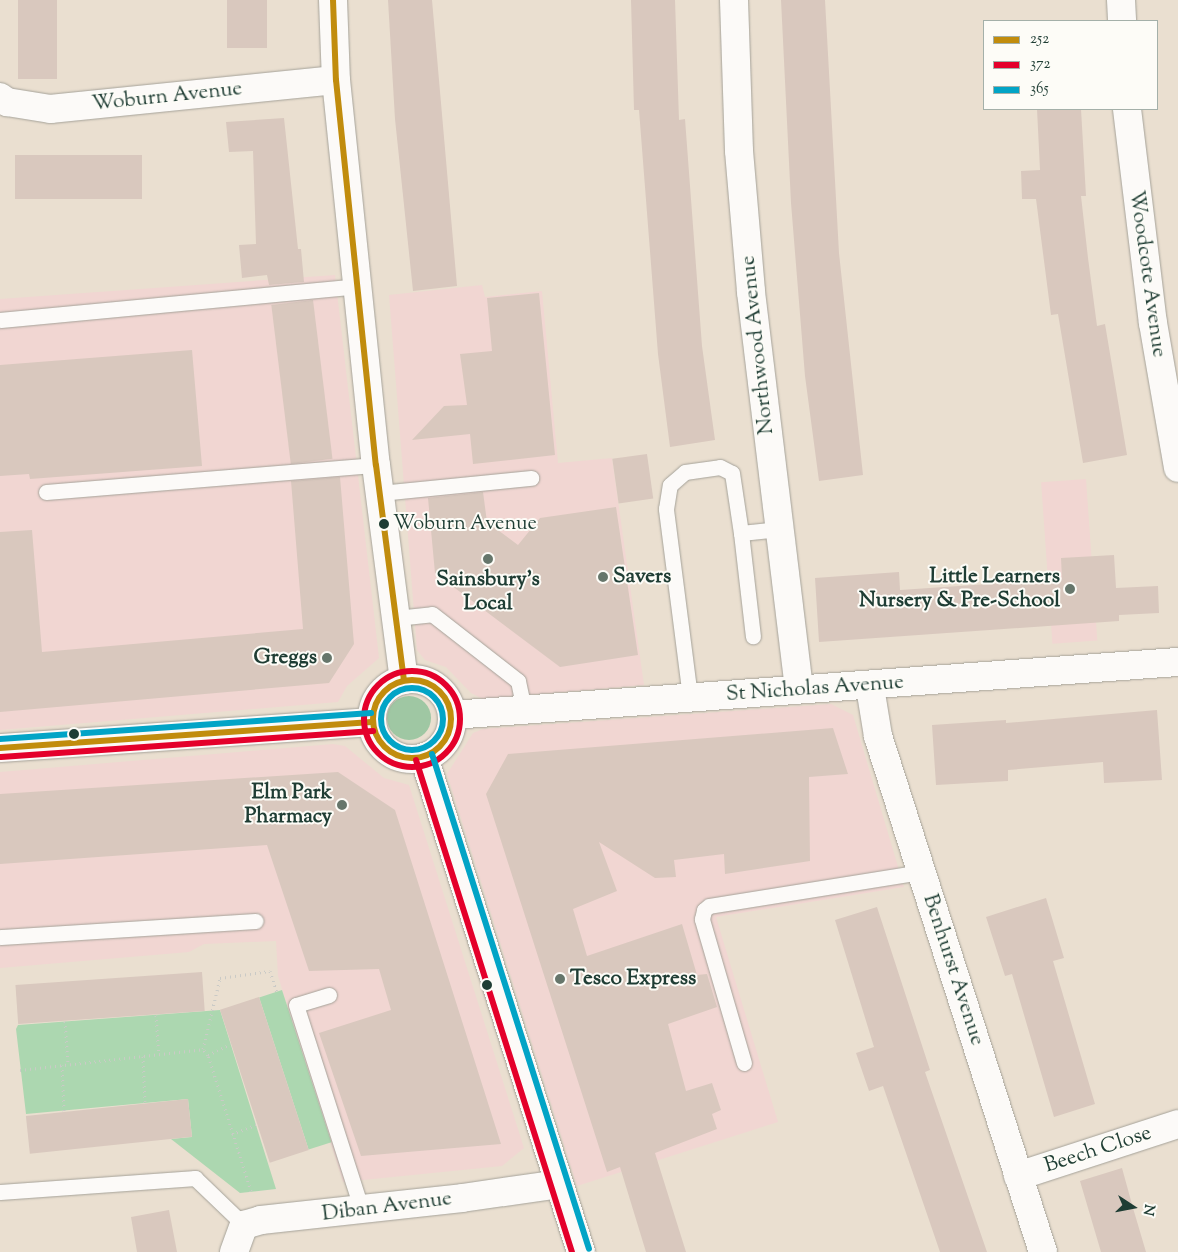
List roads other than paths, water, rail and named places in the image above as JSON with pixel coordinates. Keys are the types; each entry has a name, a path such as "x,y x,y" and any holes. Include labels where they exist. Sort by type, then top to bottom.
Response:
{"street":[{"path":"334,0 336,80 357,286 376,465 404,680"},
{"name":"Northwood Avenue","path":"734,0 739,152 750,282 777,529 799,689"},
{"path":"1121,0 1122,20"},
{"name":"Woburn Avenue","path":"0,97 8,102 50,110 336,80"},
{"name":"Woodcote Avenue","path":"1127,110 1148,293 1178,468"},
{"name":"St Nicholas Avenue","path":"452,715 799,689 870,687 1178,662"},
{"path":"420,679 436,686 447,699 452,715 450,733 440,748 424,757 407,758 390,752 378,739 372,722 373,708 380,695 390,685 404,680 420,679"},
{"name":"Benhurst Avenue","path":"870,687 878,736 1043,1252"},
{"path":"0,748 88,740 372,722"},
{"path":"424,757 581,1252"},
{"name":"Beech Close","path":"1018,1176 1178,1124"},
{"name":"Diban Avenue","path":"253,1223 559,1184"},
{"path":"234,1252 253,1223"}],"lane":[{"path":"0,320 357,286"},
{"path":"46,492 376,465"},
{"path":"690,697 666,510 670,485 685,472 720,467 732,473 753,636"},
{"path":"380,493 531,478"},
{"path":"741,533 777,529"},
{"path":"396,618 432,614 518,681 524,710"},
{"path":"744,1063 702,919 704,910 709,906 922,872"},
{"path":"0,937 254,922"},
{"path":"330,996 296,1005 362,1210"},
{"path":"0,1192 195,1178 253,1223"}],"place":[{"name":"Woburn Avenue","path":"384,524"},
{"name":"Sainsbury's Local","path":"488,559"},
{"name":"Savers","path":"603,577"},
{"name":"Little Learners Nursery & Pre-School","path":"1070,589"},
{"name":"Greggs","path":"327,658"},
{"name":"Elm Park Pharmacy","path":"342,805"},
{"name":"Tesco Express","path":"560,979"}]}
